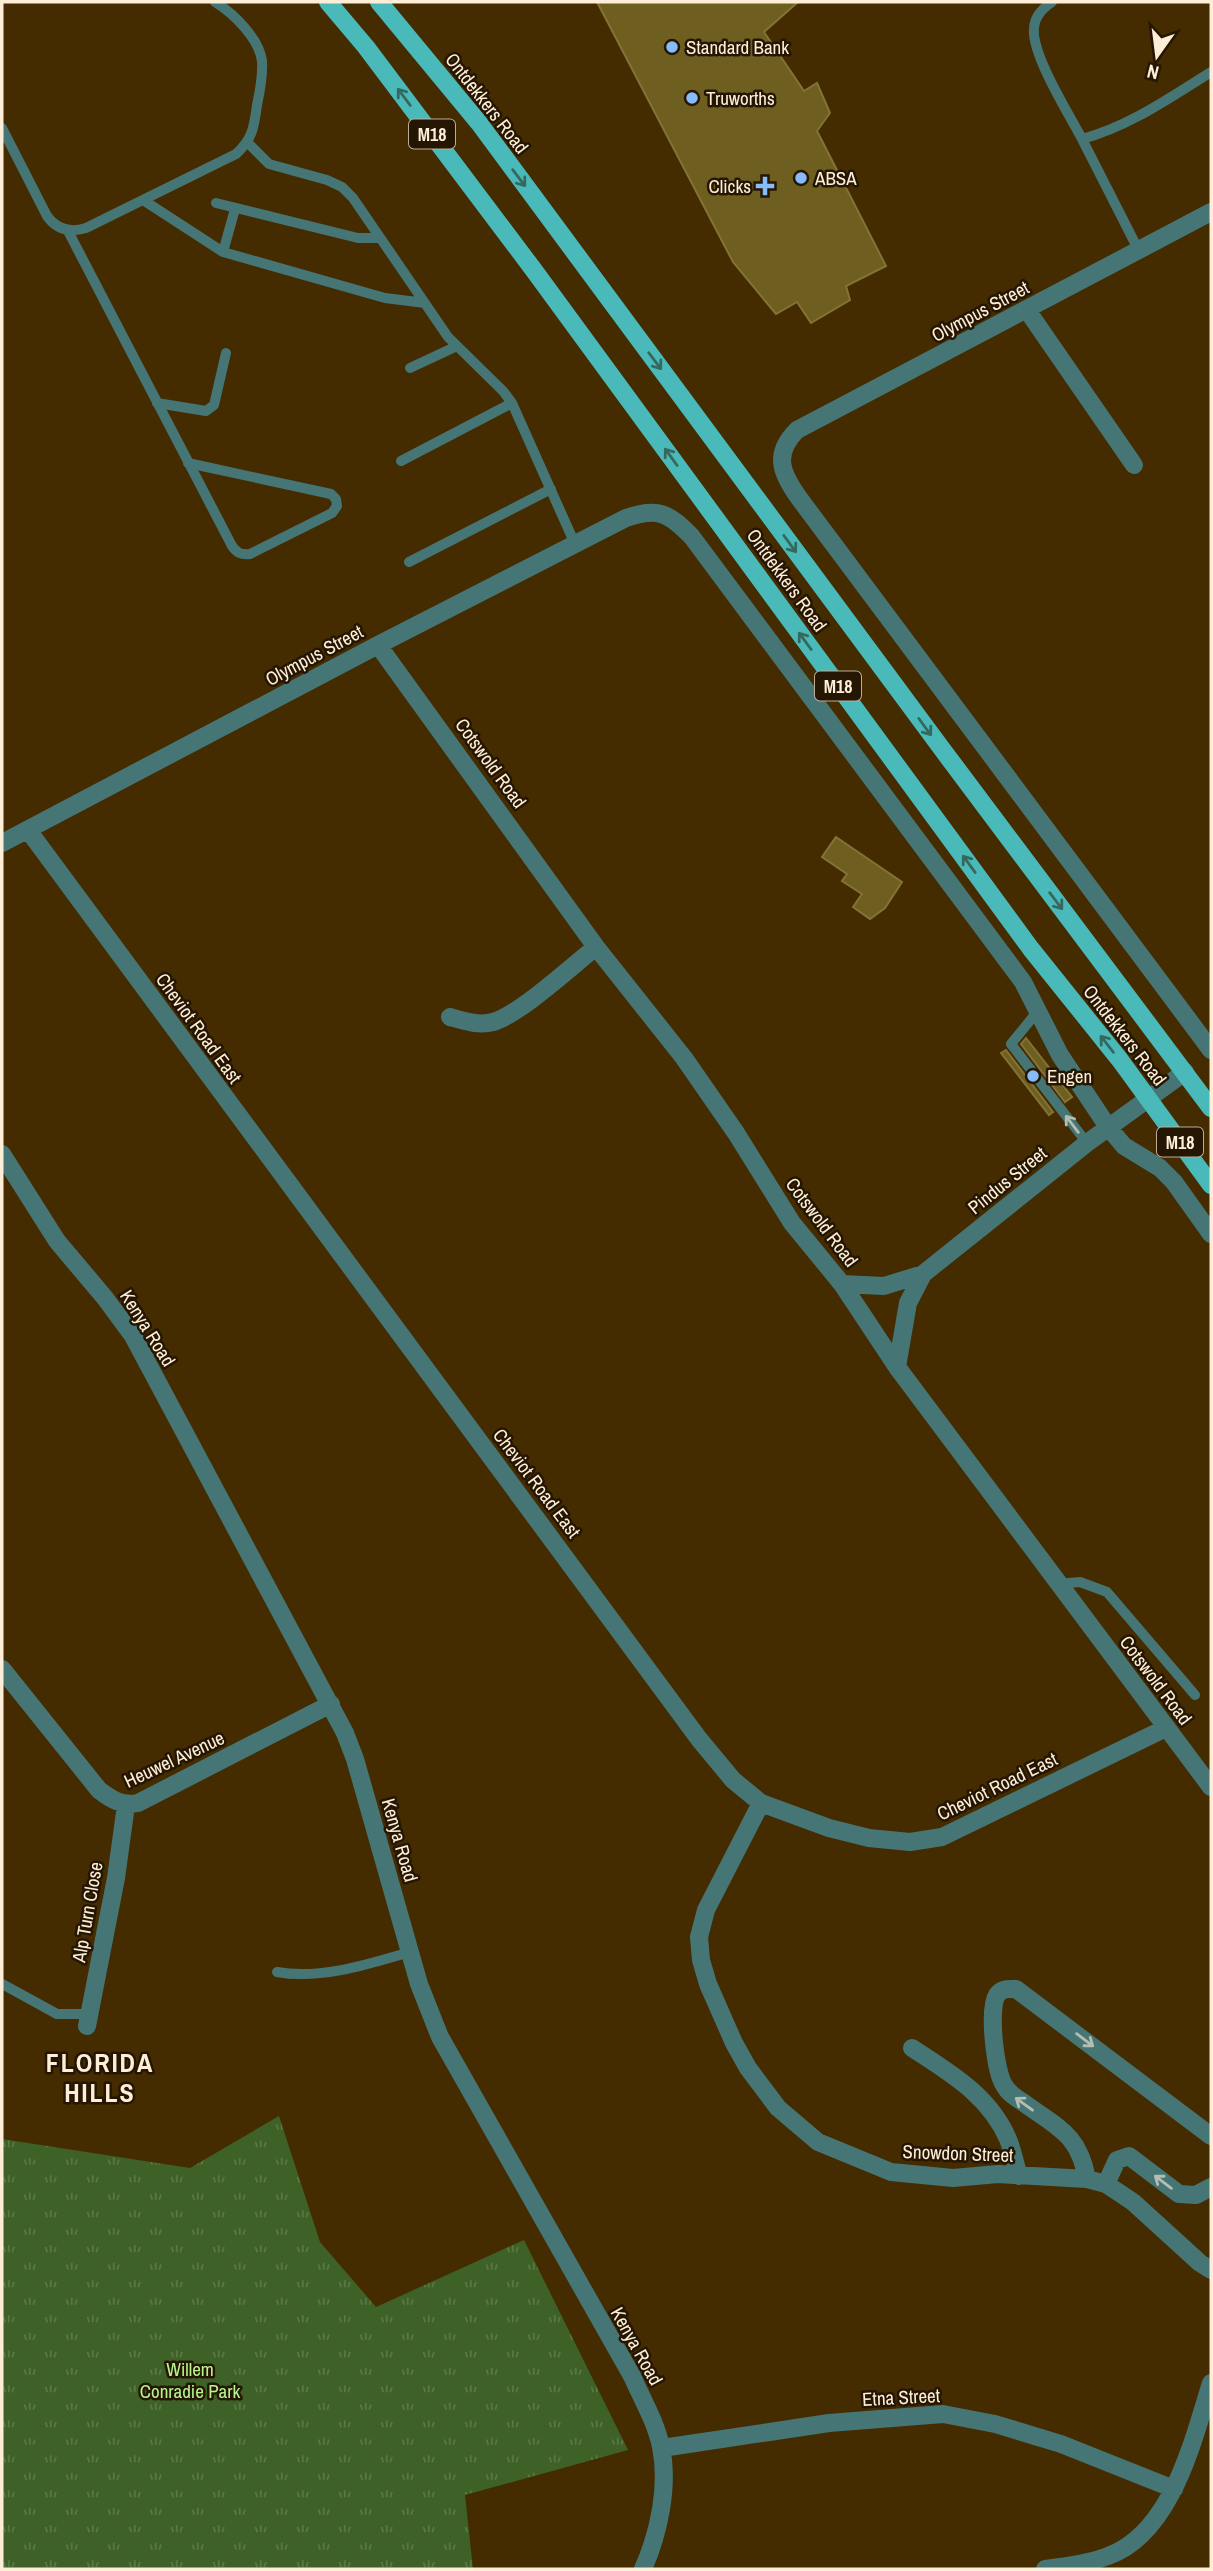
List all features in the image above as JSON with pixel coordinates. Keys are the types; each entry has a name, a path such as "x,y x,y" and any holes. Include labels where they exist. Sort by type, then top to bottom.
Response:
{"main road":[{"name":"Ontdekkers Road","path":"328,2 366,47 541,280 1031,949 1211,1185"},
{"name":"Ontdekkers Road","path":"379,2 479,124 1211,1108"}],"street":[{"name":"Olympus Street","path":"1211,212 797,430 783,447 782,458 784,475 799,498 1211,1049"},
{"path":"1027,310 1135,465"},
{"name":"Olympus Street","path":"2,843 378,645 626,518 650,511 673,519 692,537 1023,982 1034,1000 1037,1012"},
{"name":"Cotswold Road","path":"378,645 596,947 684,1058 736,1133 792,1223 842,1284 897,1367 1211,1787"},
{"name":"Cheviot Road East","path":"28,830 461,1418 636,1650 699,1739 733,1780 761,1803 829,1828 869,1838 910,1842 942,1837 1166,1728"},
{"path":"450,1017 478,1024 494,1022 514,1011 596,947"},
{"path":"1037,1012 1060,1055 1108,1127 1134,1154 1160,1168 1174,1182 1211,1234"},
{"name":"Pindus Street","path":"842,1284 884,1286 923,1274 1087,1143 1185,1072"},
{"name":"Kenya Road","path":"2,1154 57,1241 133,1336 331,1703 355,1759 419,1984 440,2037 632,2376 653,2420 662,2448 662,2502 658,2528 643,2569"},
{"path":"897,1367 908,1303 923,1274"},
{"name":"Heuwel Avenue","path":"2,1669 99,1790 113,1800 127,1805 138,1803 331,1703"},
{"name":"Snowdon Street","path":"761,1803 706,1910 699,1937 701,1960 708,1984 748,2068 778,2108 818,2142 891,2172 953,2178 998,2174 1087,2179 1107,2184 1133,2202 1211,2270"},
{"name":"Alp Turn Close","path":"88,2020 116,1878 127,1805"},
{"path":"1087,2179 1077,2146 1063,2132 1009,2093 1000,2077 992,2012 998,1993 1005,1989 1016,1989 1211,2136"},
{"path":"912,2048 970,2087 987,2105 1008,2139 1019,2176"},
{"path":"1107,2184 1118,2160 1129,2156 1179,2194 1196,2194 1211,2187"},
{"path":"1045,2569 1108,2556 1135,2540 1156,2517 1174,2489 1184,2466 1211,2383"},
{"name":"Etna Street","path":"662,2448 828,2424 943,2414 995,2424 1061,2444 1174,2489"}],"lane":[{"path":"2,128 47,216 60,228 68,231 86,228 236,154 248,143 253,129 262,77 262,58 254,41 235,17 215,2"},
{"path":"1052,2 1040,11 1035,23 1034,38 1045,69 1139,251"},
{"path":"1082,139 1128,123 1211,72"},
{"path":"248,143 269,164 327,180 342,187 354,198 457,346 512,403 576,544"},
{"path":"143,200 223,252 385,298 425,303"},
{"path":"216,203 358,237 380,238"},
{"path":"223,252 235,209"},
{"path":"68,231 188,463 232,546 243,555 250,554 332,513 337,506 336,499 331,494 188,463"},
{"path":"411,368 457,346"},
{"path":"158,403 206,411 210,409 214,405 226,353"},
{"path":"401,461 512,403"},
{"path":"409,562 551,489"},
{"path":"1037,1012 1011,1044 1087,1143"},
{"path":"1058,1584 1080,1582 1107,1592 1195,1696"},
{"path":"277,1972 289,1974 361,1966 410,1952"},
{"path":"2,1984 57,2014 88,2020"}],"green space":[{"name":"Willem Conradie Park","path":"279,2116 320,2242 376,2307 524,2240 628,2450 465,2495 473,2569 2,2569 2,2139 190,2168"}],"building":[{"path":"597,2 798,2 764,32 804,91 817,83 830,113 817,131 886,266 846,286 850,300 811,323 797,302 776,314 733,262"},
{"path":"836,837 902,882 885,908 870,919 853,907 862,894 842,881 847,874 822,857"},
{"path":"1026,1038 1072,1097 1065,1102 1021,1044"},
{"path":"1006,1050 1053,1112 1049,1115 1001,1053"}],"place":[{"name":"Standard Bank","path":"672,47"},
{"name":"Truworths","path":"692,98"},
{"name":"ABSA","path":"801,178"},
{"name":"Clicks","path":"765,186"},
{"name":"Engen","path":"1033,1076"}],"district":[{"name":"FLORIDA HILLS","path":"100,2077"}]}
